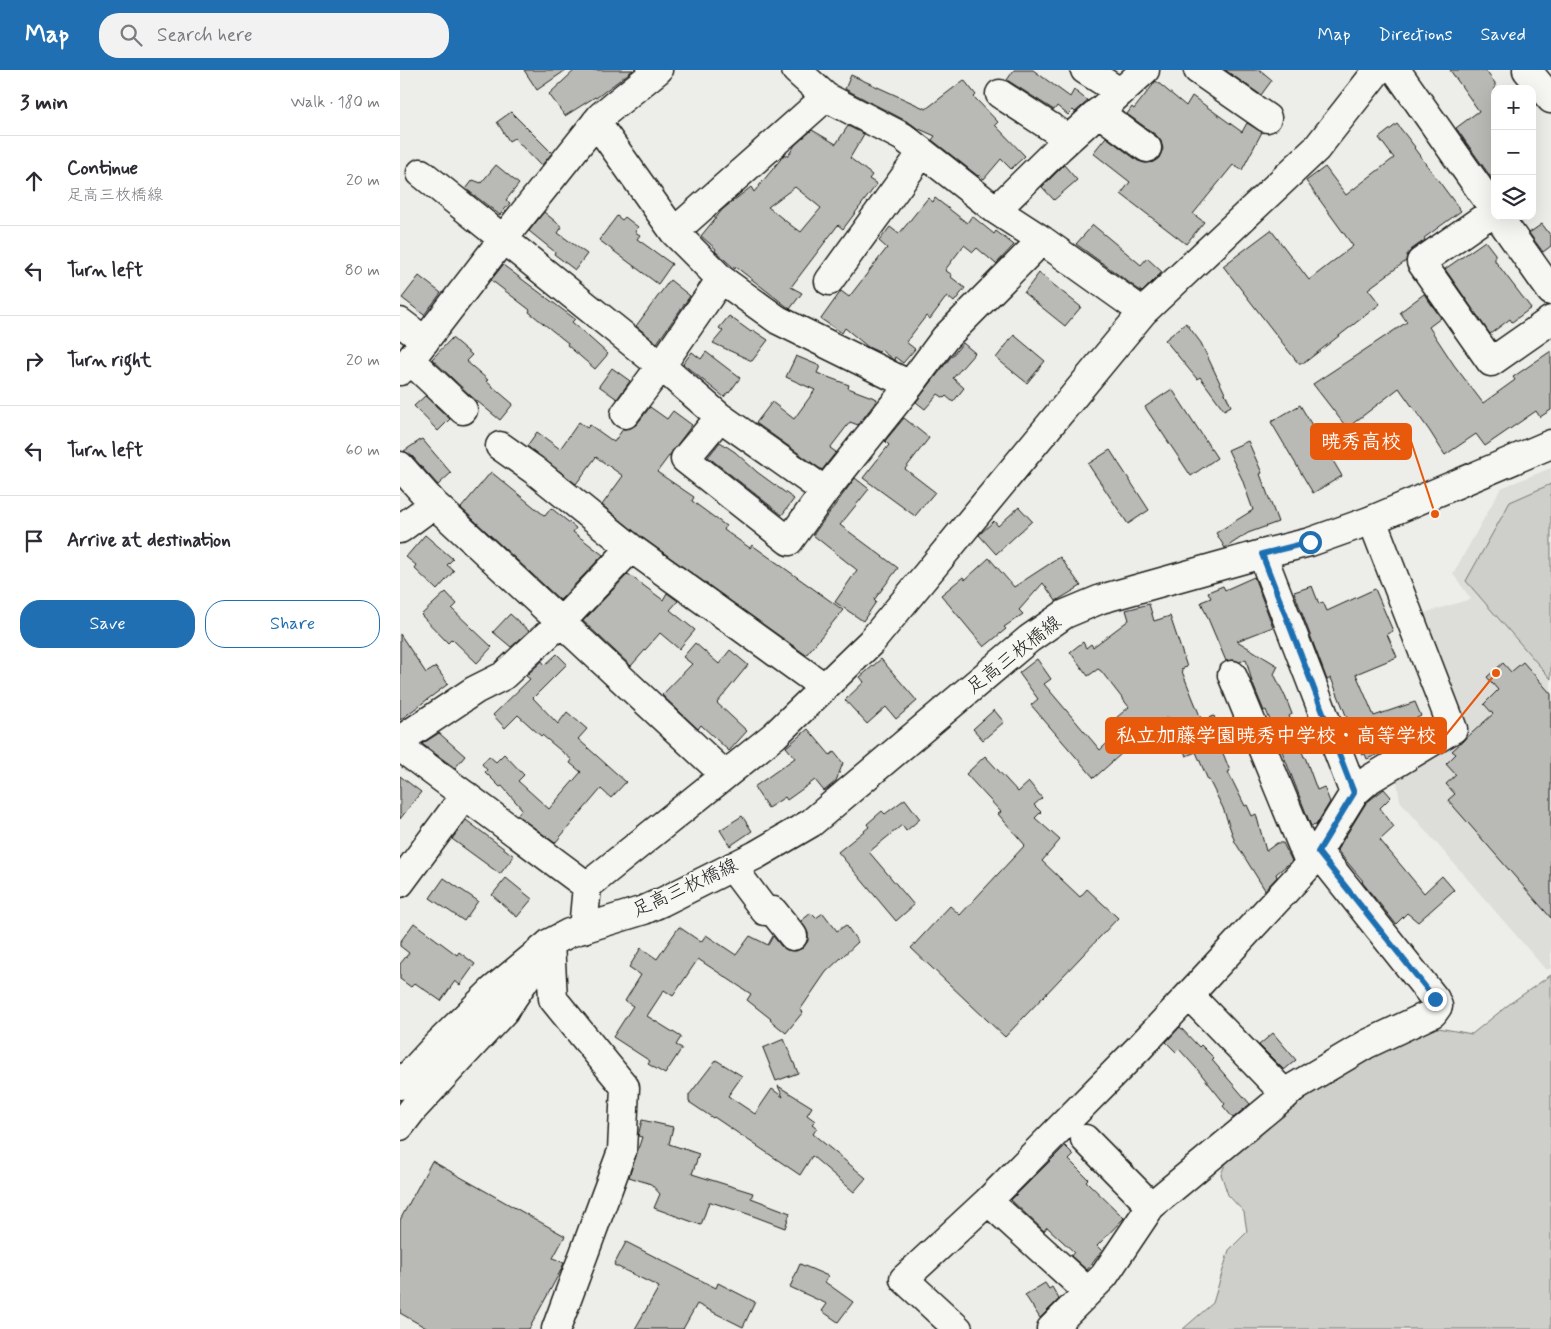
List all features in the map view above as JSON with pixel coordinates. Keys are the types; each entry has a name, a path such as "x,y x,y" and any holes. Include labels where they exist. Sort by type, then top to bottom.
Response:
{"street":[{"path":"412,357 600,116 658,70"},
{"path":"796,70 826,97 903,137 996,210 1144,312"},
{"path":"1085,70 1120,92"},
{"path":"996,210 1069,139 1145,70"},
{"path":"1198,70 1267,118"},
{"path":"583,929 587,886 775,735 872,642 1144,312 1316,149 1378,70"},
{"path":"1396,70 1491,205"},
{"path":"1526,70 1551,99"},
{"path":"1000,94 1069,139"},
{"path":"674,232 826,97"},
{"path":"1098,112 1147,148"},
{"path":"596,122 674,232 721,279 778,320 910,385"},
{"path":"829,281 922,153"},
{"path":"421,173 661,366 720,417 825,491"},
{"path":"1491,214 1421,262 1491,362 1551,320"},
{"path":"1501,220 1551,291"},
{"path":"720,417 685,459 789,541 825,491 945,338 1042,240"},
{"path":"626,414 721,279"},
{"path":"400,322 412,357 463,410"},
{"name":"足高三枚橋線","path":"400,1085 494,990 550,943 569,933 644,910 662,902 732,867 811,823 1029,639 1065,614 1101,598 1310,542 1372,520 1551,444"},
{"path":"500,446 534,470 631,548 824,688"},
{"path":"400,466 434,504 725,775"},
{"path":"400,529 434,504"},
{"path":"958,1329 904,1279 988,1201 1140,1048 1314,858 1354,793 1370,779 1453,729 1372,520"},
{"path":"400,740 475,690 503,676 561,622 631,548"},
{"path":"1262,554 1354,793"},
{"path":"1051,1329 1104,1276 1151,1206 1296,1086 1367,1044 1433,1013 1438,1006 1435,999 1314,858 1232,675"},
{"path":"400,748 587,886"},
{"path":"400,883 464,795"},
{"path":"732,867 765,911 773,911 793,936"},
{"path":"550,943 553,999 625,1087 622,1151 556,1329"},
{"name":"足高三枚橋線","path":"400,1126 413,1109 504,1011 550,943"},
{"path":"1189,995 1286,1095"},
{"path":"1085,1139 1151,1206"},
{"path":"988,1201 1088,1292"}],"shaded area":[{"path":"1551,468 1551,968 1546,970 1400,801 1396,775 1463,732 1417,615 1471,599 1453,574 1501,488"},
{"path":"1551,484 1551,679 1466,581 1510,502"},
{"path":"1551,975 1551,1329 1183,1329 1213,1303 1229,1250 1247,1232 1244,1212 1228,1195 1221,1174 1229,1156 1333,1073 1433,1027 1472,1034 1512,1002"}],"building":[{"path":"524,70 566,70 537,90"},
{"path":"575,70 633,70 596,98 565,116 549,94"},
{"path":"1014,70 1033,70 1070,97 1074,90 1088,101 1075,112 1073,110 1068,115 1057,106 1054,110 1007,80"},
{"path":"1225,70 1260,70 1272,80 1261,95"},
{"path":"1450,70 1485,70 1495,83 1495,85 1491,85 1491,177 1456,128 1479,111"},
{"path":"851,75 926,109 964,80 976,95 974,97 998,122 995,125 1025,156 1011,169 1001,159 984,179 932,140 935,136 845,89"},
{"path":"1156,81 1186,106 1192,96 1242,132 1247,123 1262,132 1242,170 1233,165 1193,214 1204,222 1186,244 1121,194 1130,182 1093,153 1106,137 1138,161 1145,163 1153,162 1159,158 1163,149 1161,141 1156,135 1127,114 1132,107 1134,109"},
{"path":"511,112 552,153 541,166 514,138 509,141 497,122"},
{"path":"1397,124 1461,211 1424,238 1425,240 1407,255 1406,261 1368,289 1380,304 1304,363 1298,363 1223,266 1271,230 1309,280 1353,246 1306,181 1325,167 1346,195 1394,158 1379,138"},
{"path":"848,126 864,134 850,158 872,175 869,179 877,184 843,229 838,225 791,287 802,293 790,309 736,267 735,269 701,236 722,210 751,187 754,192 785,154 788,156 795,145 812,130 836,144","holes":["795,187 821,208 801,232 768,207"]},
{"path":"496,165 519,184 506,200 510,203 500,215 466,189 473,180 481,183"},
{"path":"1064,165 1077,180 1054,200 1042,187"},
{"path":"928,198 933,202 935,198 967,223 972,216 994,234 996,231 1014,245 996,264 977,248 973,252 964,245 945,270 965,288 954,302 947,296 930,319 926,316 906,342 915,349 903,363 895,357 894,360 892,359 881,350 879,352 868,347 845,328 842,333 821,319 841,291 849,297 887,248 879,241 890,227 899,234"},
{"path":"544,212 562,227 558,233 587,254 575,270 529,231"},
{"path":"617,216 622,220 625,217 638,227 635,232 640,235 637,239 672,264 658,284 599,240"},
{"path":"1542,224 1551,236 1551,246 1543,252 1529,233"},
{"path":"1093,225 1141,265 1147,258 1162,272 1142,292 1076,244"},
{"path":"1485,241 1495,254 1495,261 1531,308 1512,322 1510,319 1490,334 1445,269"},
{"path":"503,265 575,319 572,322 608,354 595,369 567,345 568,343 529,312 530,310 491,280"},
{"path":"1039,273 1081,307 1065,326 1024,293"},
{"path":"419,276 441,293 424,315 402,298"},
{"path":"670,280 690,296 657,343 636,326"},
{"path":"1424,294 1441,318 1429,327 1454,365 1483,403 1515,380 1513,377 1551,351 1551,410 1540,417 1536,411 1485,446 1476,434 1445,455 1399,388 1347,428 1313,384 1407,322 1400,312"},
{"path":"729,316 751,332 753,330 768,340 752,361 713,343 723,331 719,328"},
{"path":"1186,323 1201,343 1231,406 1224,410 1200,377 1197,379 1165,340"},
{"path":"1014,335 1045,361 1027,383 996,358"},
{"path":"452,338 472,355 466,361 513,404 500,420 472,397 432,359"},
{"path":"963,343 975,353 953,378 964,388 953,402 946,396 944,398 938,394 925,409 916,402"},
{"path":"692,352 701,359 706,352 740,378 729,393 724,397 683,364"},
{"path":"796,356 820,366 817,373 849,385 848,388 877,399 858,425 850,422 830,448 836,452 822,470 756,423 772,402 794,419 815,390 786,377"},
{"path":"612,368 630,381 617,399 599,386"},
{"path":"1172,389 1217,458 1191,476 1145,407"},
{"path":"425,396 450,419 438,431 414,406"},
{"path":"1300,405 1342,476 1313,493 1271,422"},
{"path":"650,407 667,419 673,411 692,425 657,472 694,497 692,501 726,526 724,530 750,548 752,545 843,610 806,655 640,536 602,505 623,476 596,457 576,484 527,446 537,432 560,449 579,422 587,428 590,425 614,442 623,429 631,428 637,424"},
{"path":"904,418 929,438 905,469 935,492 915,516 863,478 889,445 885,441"},
{"path":"422,439 451,473 438,485 412,456 404,451"},
{"path":"1248,441 1262,473 1260,474 1278,522 1248,533 1225,548 1216,533 1253,510 1242,479 1228,450"},
{"path":"720,442 794,499 782,515 708,457"},
{"path":"1110,450 1149,510 1128,524 1088,464"},
{"path":"491,472 545,516 551,508 576,528 573,532 603,555 560,600 461,508"},
{"path":"855,478 869,489 840,525 898,568 874,600 876,602 863,621 835,602 857,570 813,535"},
{"path":"1019,507 1032,521 996,554 979,535 994,521 998,526"},
{"path":"425,535 453,559 447,565 454,571 437,590 414,568 416,565 406,557"},
{"path":"1060,557 1081,586 1056,601 1043,583 1019,610 1023,614 1004,627 1006,629 984,647 941,595 963,577 965,580 989,558 1014,587"},
{"path":"628,574 663,600 667,593 678,601 670,610 695,630 679,649 660,633 631,666 583,621"},
{"path":"1254,577 1273,627 1237,641 1278,666 1274,674 1292,714 1289,716 1304,757 1317,790 1324,787 1330,802 1316,825 1311,826 1266,710 1264,711 1252,682 1246,659 1240,662 1234,660 1226,661 1201,602 1211,598 1208,592 1223,586 1225,590"},
{"path":"1312,586 1319,604 1323,602 1327,611 1375,589 1393,631 1387,634 1397,657 1356,674 1374,716 1415,702 1421,716 1415,719 1420,731 1383,745 1385,751 1367,759 1365,754 1362,755 1331,678 1327,680 1294,592"},
{"path":"446,592 457,604 452,609 492,647 477,663 452,639 448,643 421,615"},
{"path":"1149,604 1154,621 1170,616 1187,667 1181,669 1202,721 1214,716 1220,731 1215,733 1230,771 1228,772 1245,806 1247,805 1252,816 1256,814 1266,851 1277,843 1283,843 1292,861 1276,874 1277,877 1265,890 1235,842 1223,808 1196,752 1186,756 1168,717 1131,749 1129,747 1094,778 1031,705 1038,699 1019,673 1037,659 1051,679 1044,684 1100,750 1124,727 1116,718 1129,707 1101,671 1098,669 1088,676 1070,652 1083,642 1086,648 1091,644 1093,647 1129,620 1126,610"},
{"path":"510,614 529,631 511,647 493,632"},
{"path":"400,634 426,673 436,667 448,684 400,720"},
{"path":"695,643 719,664 730,650 748,665 717,703 747,731 729,751 701,725 698,729 662,695 692,664 683,657"},
{"path":"557,654 567,664 533,698 558,724 567,712 587,729 578,739 626,782 611,798 601,789 555,843 517,815 522,809 502,786 500,787 485,772 487,770 482,764 489,756 496,762 504,754 524,775 518,781 549,809 581,772 570,763 572,760 518,715 505,728 493,715 530,679 526,676 542,661 545,665"},
{"path":"881,659 917,701 896,719 886,707 867,724 845,700 864,682 860,677"},
{"path":"1523,662 1551,694 1551,918 1448,800 1455,794 1446,784 1456,775 1446,764 1456,754 1452,751 1493,714 1484,704 1498,690 1487,677 1503,663 1511,672"},
{"path":"994,710 1004,722 983,740 973,729"},
{"path":"808,729 830,755 834,752 843,763 836,781 824,791 815,780 787,800 785,797 768,808 754,787 795,758 786,747"},
{"path":"439,733 465,756 455,768 422,744"},
{"path":"985,756 1018,792 1029,782 1042,798 1034,805 1041,812 1035,818 1060,840 1042,861 1080,897 1087,889 1118,918 1005,1037 911,948 950,906 960,915 1025,845 998,814 1001,812 966,774"},
{"path":"400,776 421,792 400,819"},
{"path":"1384,789 1391,797 1380,808 1394,827 1380,840 1424,893 1442,876 1454,890 1418,922 1407,913 1396,924 1337,850 1366,803"},
{"path":"905,799 920,819 906,831 902,825 869,852 914,905 896,921 838,852 869,827 867,824 882,811 885,814"},
{"path":"742,816 752,831 730,846 720,830"},
{"path":"466,820 514,856 500,874 452,839"},
{"path":"444,878 478,901 464,921 430,898"},
{"path":"506,878 532,899 517,917 492,895"},
{"path":"811,913 816,918 823,913 837,931 846,925 858,942 826,972 800,1010 803,1012 786,1033 747,1000 751,994 698,959 673,996 664,990 647,1016 681,1037 676,1045 682,1048 665,1074 648,1064 650,1061 613,1037 633,1006 625,1001 641,975 629,967 641,948 657,959 679,927 701,942 706,935 736,955 750,936 768,945 773,936 787,950 796,951 803,948 808,941 808,933 801,921"},
{"path":"414,923 457,955 459,952 475,964 460,985 455,981 441,1001 415,983 411,987 400,979 400,964 409,953 400,946 400,942"},
{"path":"1180,1027 1199,1047 1201,1045 1214,1058 1212,1060 1250,1104 1233,1118 1223,1106 1225,1104 1197,1069 1179,1049 1176,1052 1166,1042"},
{"path":"1273,1033 1296,1060 1284,1070 1259,1045"},
{"path":"784,1039 798,1073 776,1081 763,1048"},
{"path":"716,1060 742,1076 728,1096 755,1114 772,1089 783,1097 778,1086 812,1107 807,1115 815,1121 812,1124 817,1128 813,1134 866,1178 854,1192 812,1156 800,1175 689,1102 689,1095"},
{"path":"642,1120 673,1127 669,1144 699,1154 692,1174 753,1193 751,1198 790,1213 785,1228 711,1202 709,1202 701,1225 654,1208 660,1194 651,1184 629,1177 642,1137 638,1136"},
{"path":"1065,1146 1074,1155 1069,1160 1088,1179 1086,1181 1124,1218 1097,1246 1102,1251 1087,1270 1071,1256 1074,1252 1047,1227 1044,1231 1011,1200"},
{"path":"432,1161 565,1236 553,1258 564,1263 529,1329 428,1329 400,1313 400,1220"},
{"path":"626,1242 716,1288 718,1283 755,1302 743,1327 697,1304 683,1329 635,1329 659,1287 614,1265"},
{"path":"800,1264 828,1276 825,1282 853,1302 838,1322 822,1311 827,1304 790,1287"},
{"path":"1045,1283 1049,1289 1052,1287 1059,1299 1040,1318 1025,1295"}],"place":[{"name":"暁秀高校","path":"1435,514"},
{"name":"私立加藤学園暁秀中学校・高等学校","path":"1496,673"}],"route":[{"path":"1310,542 1262,554 1354,793 1318,852 1435,999"}]}
